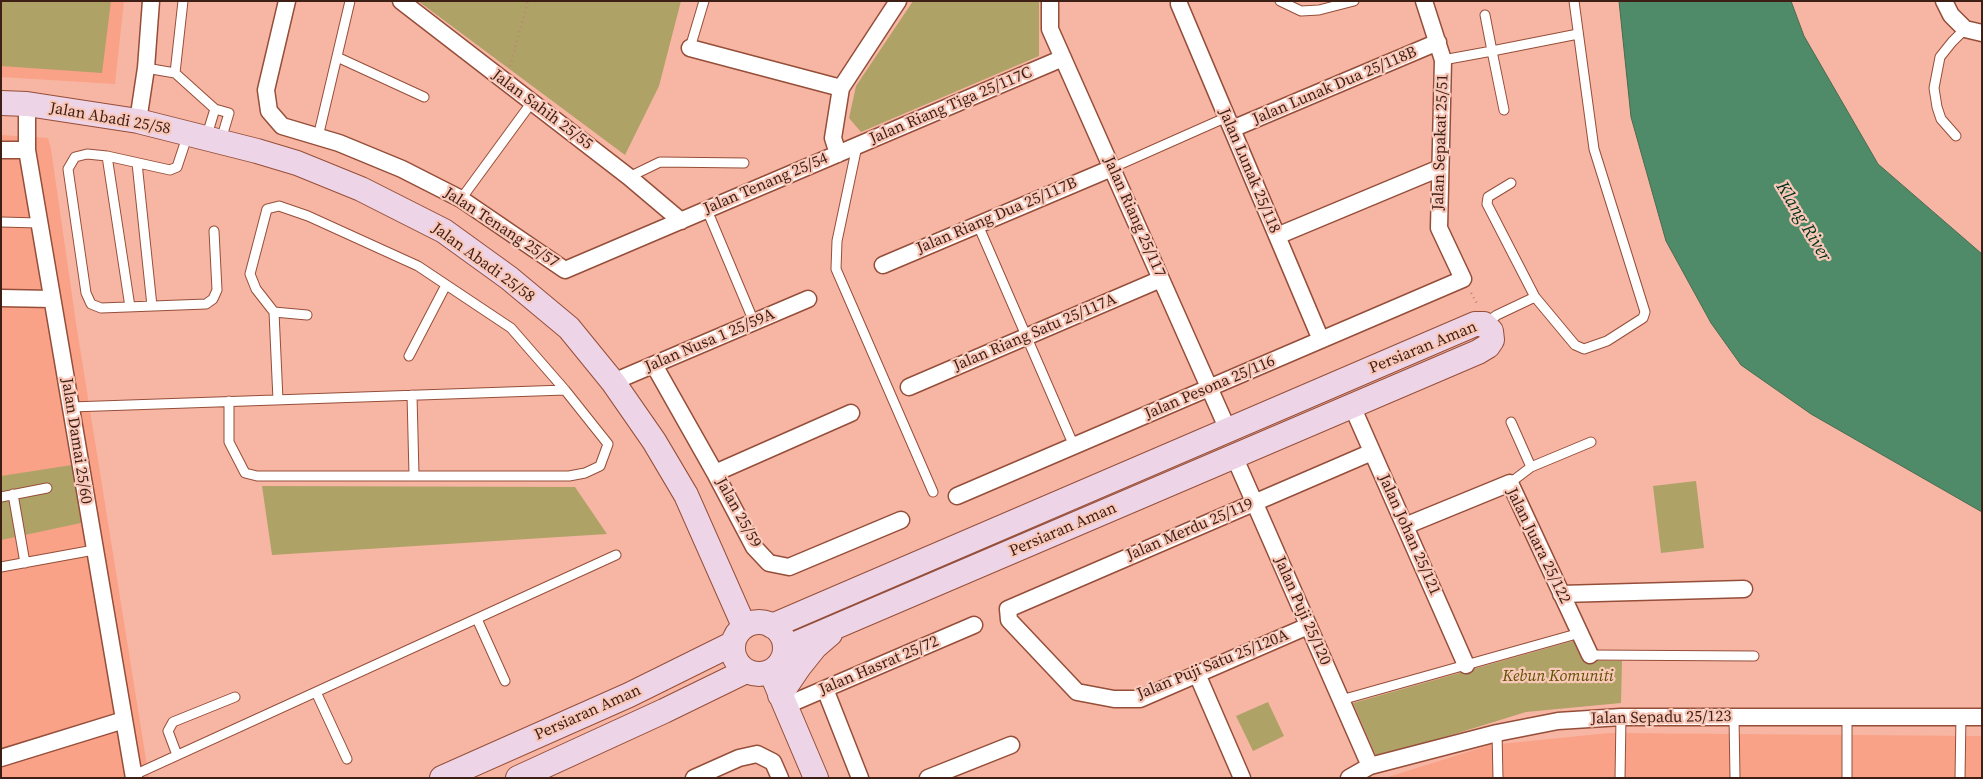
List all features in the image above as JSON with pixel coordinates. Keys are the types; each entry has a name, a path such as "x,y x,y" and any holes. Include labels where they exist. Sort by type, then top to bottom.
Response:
{"street":[{"path":"138,121 146,68 151,1"},
{"name":"Jalan Tenang 25/57","path":"287,1 266,90 269,111 282,126 339,143 402,169 461,199 565,270"},
{"name":"Jalan Sahih 25/55","path":"401,1 629,177 681,221"},
{"name":"Jalan Tenang 25/54","path":"565,270 838,154 833,138 841,88 898,1"},
{"name":"Jalan Riang 25/117","path":"1050,1 1050,29 1228,430"},
{"name":"Jalan Lunak 25/118","path":"1179,1 1178,4 1321,340"},
{"name":"Jalan Sepakat 25/51","path":"1424,1 1443,60 1439,228 1463,279"},
{"path":"1944,1 1951,15 1965,29 1982,33"},
{"name":"Jalan Lunak Dua 25/118B","path":"1229,123 1438,42"},
{"path":"690,48 841,88"},
{"name":"Jalan Riang Tiga 25/117C","path":"838,154 1063,58"},
{"name":"Jalan Abadi 25/58","path":"1,103 26,104 138,121 297,163 362,190 444,231 509,278 569,328 613,382 654,441 686,495 734,602 738,635"},
{"name":"Jalan Damai 25/60","path":"26,104 27,150 134,776"},
{"path":"1,150 27,150"},
{"name":"Jalan Riang Dua 25/117B","path":"883,265 1112,168"},
{"path":"1277,236 1440,168"},
{"name":"Jalan Riang Satu 25/117A","path":"909,387 1161,279"},
{"name":"Jalan Pesona 25/116","path":"958,496 1463,279"},
{"path":"1,298 52,299"},
{"name":"Jalan Nusa 1 25/59A","path":"613,382 808,299"},
{"name":"Persiaran Aman","path":"772,626 1479,324 1491,331 1492,340 1488,346 1478,352 786,648"},
{"name":"Jalan 25/59","path":"654,365 754,547 769,563 789,567 901,520"},
{"name":"Jalan Johan 25/121","path":"1352,406 1466,665"},
{"path":"715,473 851,413"},
{"name":"Jalan Merdu 25/119","path":"1008,609 1372,452"},
{"name":"Jalan Puji 25/120","path":"1234,456 1370,766"},
{"name":"Jalan Juara 25/122","path":"1405,526 1510,483 1590,655"},
{"path":"1084,492 1095,516"},
{"path":"1561,594 1744,589"},
{"path":"704,658 718,641 729,619 734,602"},
{"name":"Jalan Puji Satu 25/120A","path":"1008,609 1009,620 1077,692 1114,699 1140,699 1308,626"},
{"path":"758,622 772,626 784,639 786,648 782,662 771,672 754,674 746,671 735,660 738,635 758,622"},
{"name":"Jalan Hasrat 25/72","path":"783,700 825,689 974,625"},
{"path":"783,700 799,667 815,647 839,626"},
{"name":"Persiaran Aman","path":"442,778 629,695 704,658 738,635"},
{"name":"Persiaran Aman","path":"518,778 746,671"},
{"path":"771,672 816,778"},
{"path":"1197,674 1242,778"},
{"path":"825,689 860,778"},
{"path":"629,695 650,696 655,700 656,710 645,720"},
{"name":"Jalan Sepadu 25/123","path":"1349,778 1370,766 1497,733 1558,721 1621,717 1982,717"},
{"path":"1,758 124,720"},
{"path":"928,778 1010,745"},
{"path":"694,778 739,758 757,754 773,762 780,778"}],"lane":[{"path":"175,73 183,1"},
{"path":"318,137 350,1"},
{"path":"690,48 704,1"},
{"path":"1280,1 1301,11 1319,10 1354,1"},
{"path":"1511,183 1488,198 1486,204 1535,297 1574,345 1584,349 1607,341 1643,318 1645,312 1594,149 1574,1"},
{"path":"1485,15 1504,110"},
{"path":"1956,136 1941,119 1934,88 1940,57 1965,29"},
{"path":"1443,60 1578,34"},
{"path":"337,57 424,97"},
{"path":"146,68 175,73 215,109 230,113 177,166 170,170 107,156 87,154 75,157 68,169 86,293 92,304 101,308 206,304 213,299 216,290 214,231"},
{"path":"461,199 532,102"},
{"path":"205,138 215,109"},
{"path":"1112,168 1229,123"},
{"path":"857,146 837,241 836,268 933,492"},
{"path":"107,156 130,307"},
{"path":"629,177 660,162 744,163"},
{"path":"137,164 152,306"},
{"path":"229,401 229,442 246,473 257,476 569,476 584,473 600,466 608,444 565,390 511,328 418,266 308,216 279,206 268,209 250,274 256,289 274,312 278,400"},
{"path":"707,210 754,322"},
{"path":"1,222 40,223"},
{"path":"978,225 1074,446"},
{"path":"409,356 446,285"},
{"path":"1479,324 1535,297"},
{"path":"274,312 307,315"},
{"path":"70,406 565,390"},
{"path":"412,395 414,475"},
{"path":"1511,422 1531,467"},
{"path":"1510,483 1531,467 1591,442"},
{"path":"1,496 47,488"},
{"path":"13,494 25,562"},
{"path":"1,567 94,550"},
{"path":"134,776 616,555"},
{"path":"477,619 505,681"},
{"path":"1341,700 1580,632"},
{"path":"1590,655 1754,656"},
{"path":"316,692 347,759"},
{"path":"177,755 168,731 173,722 235,697"},
{"path":"1960,778 1961,716"},
{"path":"1620,778 1621,717"},
{"path":"1734,717 1735,778"},
{"path":"1846,717 1847,778"},
{"path":"1497,733 1498,778"}],"path":[{"path":"506,82 528,1"},
{"path":"1463,279 1478,304 1479,324"}],"shaded area":[{"path":"1,1 124,1 115,84 1,77"},
{"path":"1,135 48,138 51,149 76,323 149,778 1,778"},
{"path":"1609,733 1982,736 1982,778 1385,778 1490,745"}],"green space":[{"path":"1,1 111,1 102,73 1,66"},
{"path":"418,1 681,1 659,86 625,155"},
{"path":"913,1 1039,1 1039,56 861,132 849,118 856,86"},
{"path":"72,465 81,523 1,540 1,476"},
{"path":"1696,481 1704,548 1661,553 1653,486"},
{"path":"262,486 575,487 607,534 272,555"},
{"name":"Kebun Komuniti","path":"1576,640 1584,660 1622,661 1621,703 1526,712 1377,758 1353,703"},
{"path":"1268,702 1284,736 1253,751 1236,716"}],"water":[{"name":"Klang River","path":"1619,1 1791,1 1804,36 1878,164 1982,254 1982,512 1811,414 1741,365 1711,323 1666,241 1631,117"}]}
